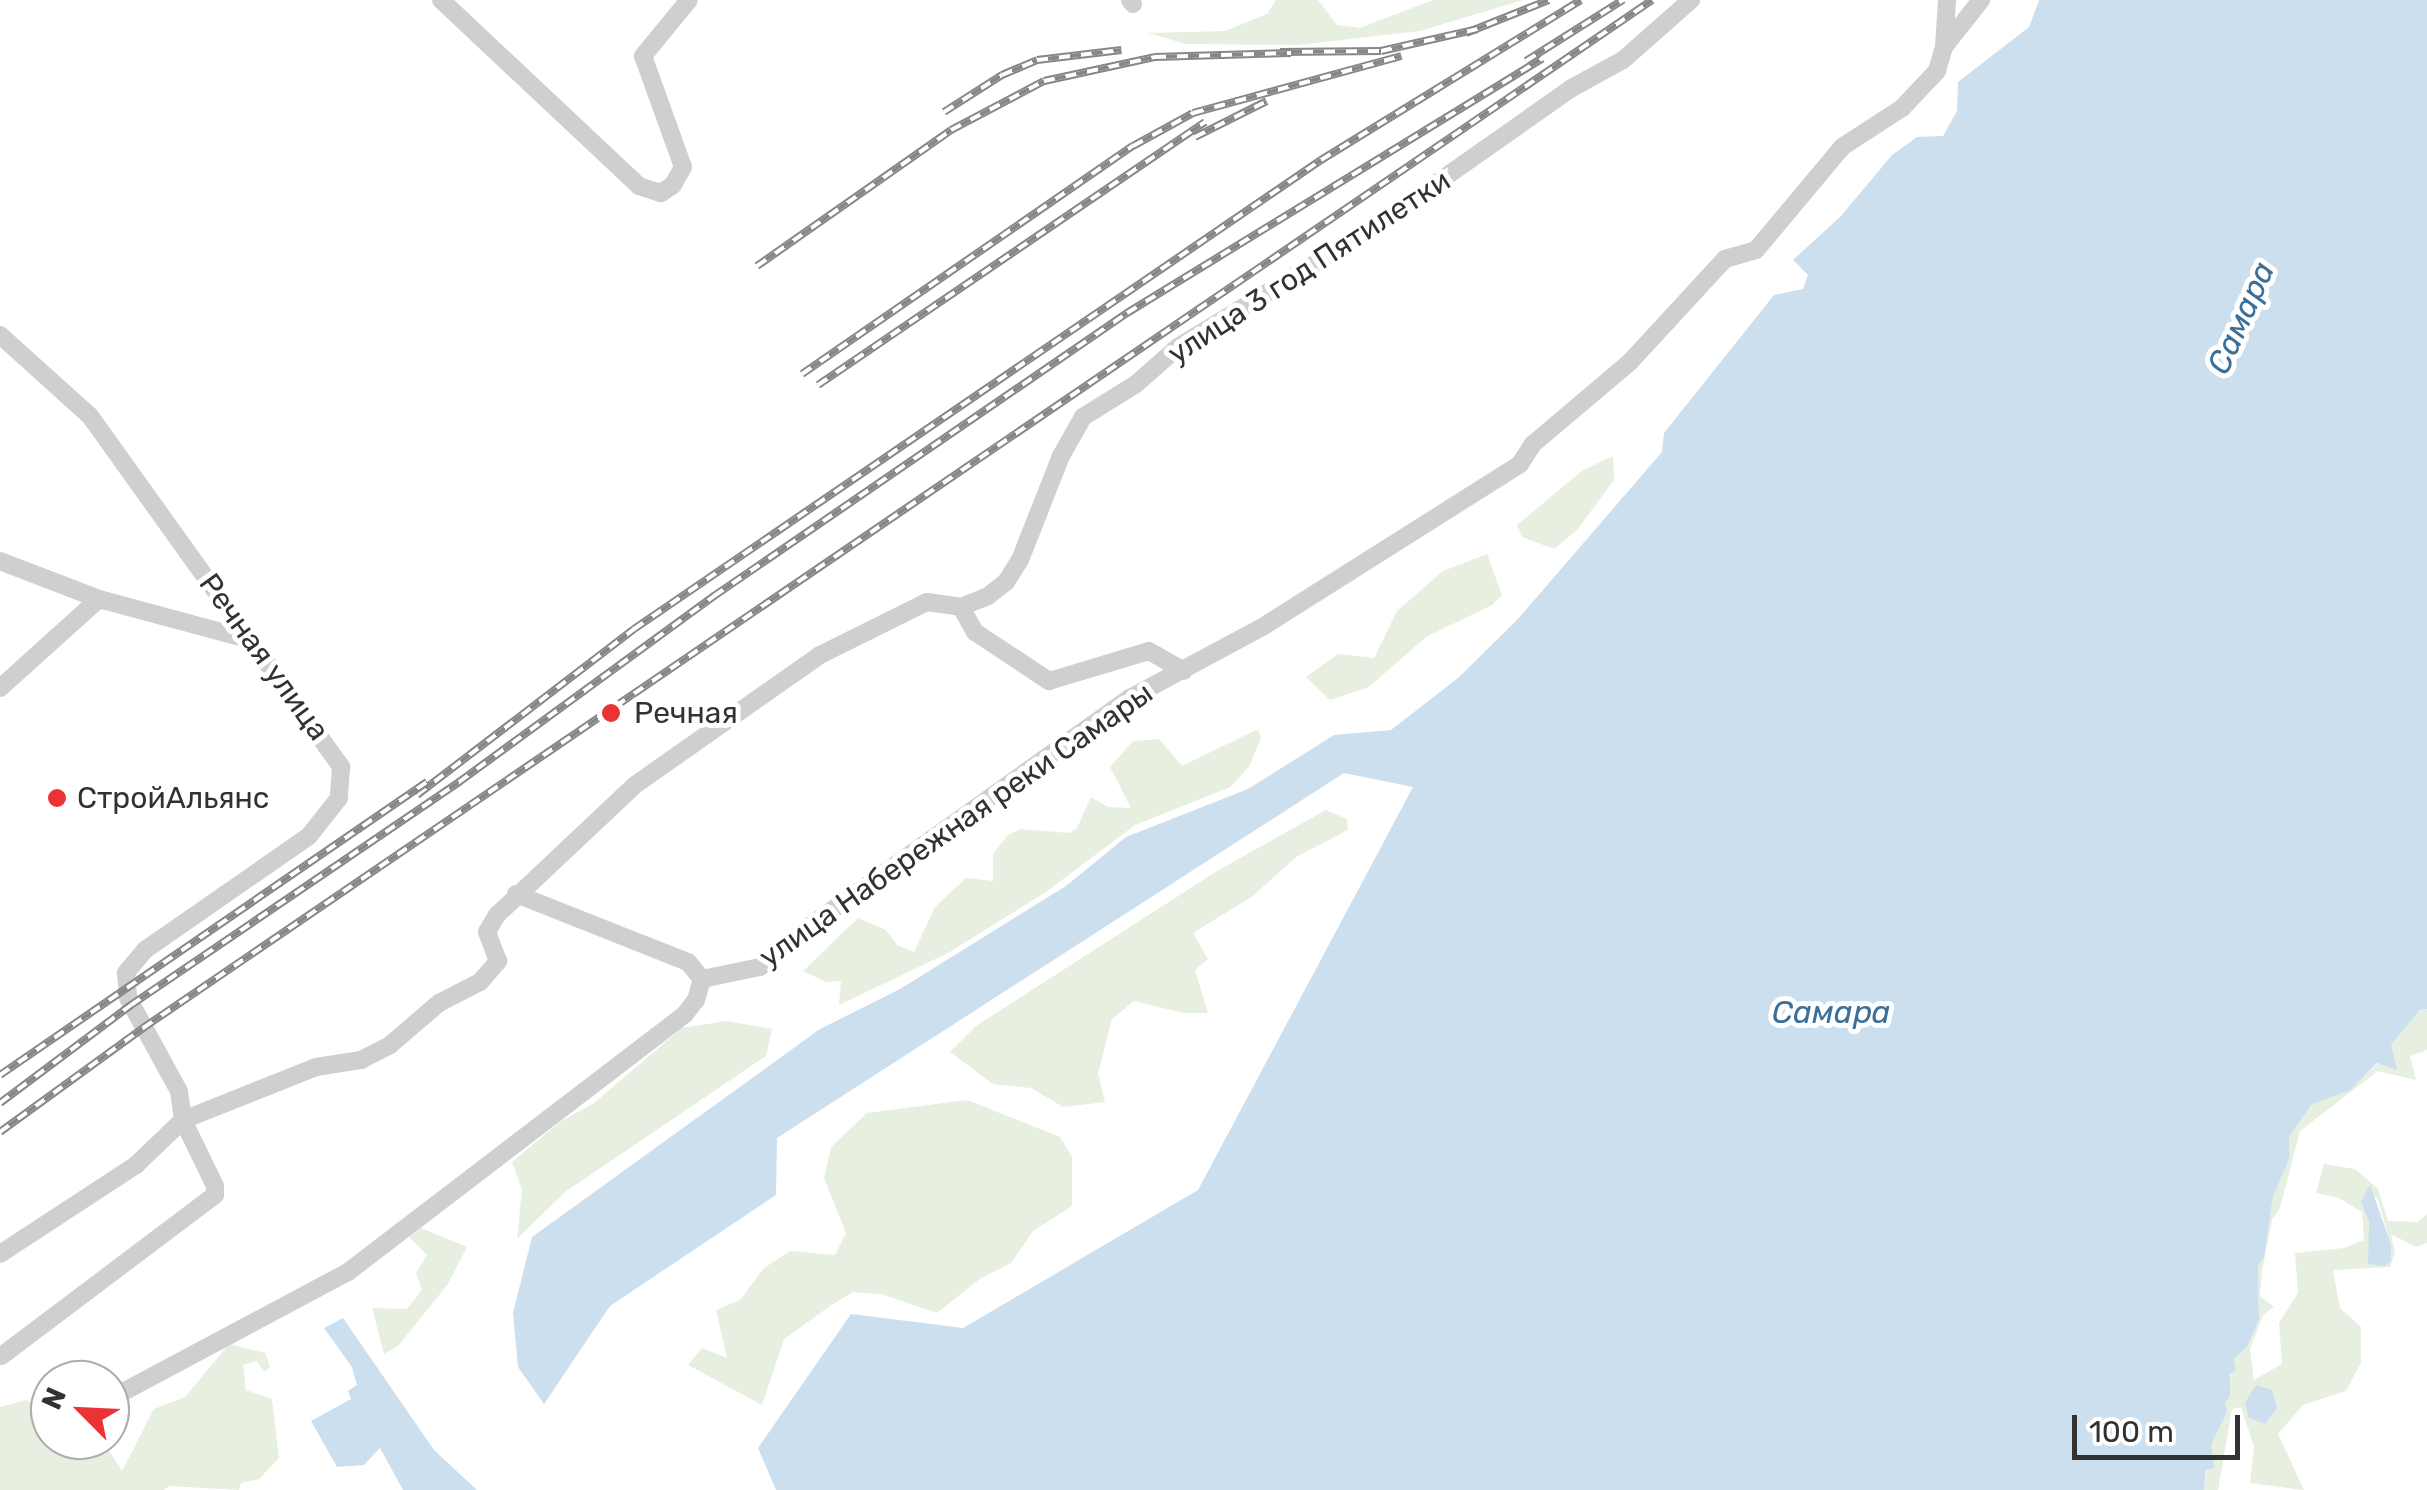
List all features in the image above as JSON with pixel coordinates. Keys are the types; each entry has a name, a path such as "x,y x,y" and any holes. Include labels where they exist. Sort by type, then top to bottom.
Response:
{"street":[{"path":"441,0 639,186 660,193 672,185 683,167 643,56 689,0"},
{"name":"улица 3 год Пятилетки","path":"183,1120 316,1067 361,1060 390,1045 438,1003 480,982 498,961 487,932 516,894 635,785 820,655 927,602 961,607 988,596 1006,582 1020,560 1061,456 1084,417 1136,384 1178,347 1364,234 1570,89 1623,60 1691,0"},
{"path":"1944,47 1947,0"},
{"name":"улица Набережная реки Самары","path":"702,980 760,967 807,928 1130,698 1184,671 1430,525 1520,464 1533,444 1630,363 1725,260 1756,250 1842,147 1902,108 1937,72 1944,47 1981,0"},
{"name":"Речная улица","path":"0,335 90,416 342,766 339,798 309,836 132,962 124,982 131,1006 179,1090 183,1120"},
{"path":"0,561 100,599 252,640"},
{"path":"0,688 100,599"},
{"path":"961,607 975,632 1049,682 1149,650 1184,671"},
{"path":"130,1388 348,1272 686,1014 696,1000 702,980 688,962 516,894"},
{"path":"0,1254 136,1165 183,1120 216,1186 214,1194 1,1356"}],"green space":[{"path":"1276,0 1318,0 1337,25 1360,28 1433,0 1523,0 1420,31 1297,45 1186,44 1148,33 1225,31 1267,14"},
{"path":"1613,456 1614,480 1577,530 1554,549 1522,537 1517,525 1583,470"},
{"path":"1487,554 1502,595 1492,605 1426,637 1369,687 1330,700 1306,677 1338,654 1374,658 1397,611 1443,571"},
{"path":"1258,729 1261,738 1249,767 1230,787 1135,825 1046,892 948,953 839,1005 841,981 826,982 803,971 858,918 886,930 897,945 914,952 935,907 966,878 993,881 993,854 1008,835 1020,829 1069,833 1077,828 1091,797 1108,807 1131,808 1110,767 1133,741 1159,739 1182,766"},
{"path":"1326,810 1347,819 1348,830 1296,857 1253,896 1193,933 1208,959 1195,970 1208,1013 1184,1013 1134,1001 1112,1019 1098,1073 1105,1102 1063,1107 1031,1088 993,1084 950,1052 976,1026 1217,871"},
{"path":"2422,1008 2427,1009 2427,1050 2410,1056 2416,1080 2378,1071 2300,1131 2280,1208 2272,1220 2262,1271 2260,1296 2274,1307 2263,1315 2250,1349 2254,1380 2282,1364 2279,1323 2298,1293 2295,1253 2344,1248 2364,1240 2362,1212 2339,1198 2316,1193 2324,1164 2355,1169 2378,1189 2388,1221 2418,1222 2427,1214 2427,1243 2416,1247 2391,1234 2395,1253 2390,1267 2333,1270 2340,1308 2361,1327 2361,1362 2346,1391 2303,1405 2278,1434 2304,1490 2250,1483 2254,1447 2241,1407 2232,1409 2218,1490 2204,1490 2211,1444 2227,1412 2225,1402 2234,1359 2247,1347 2259,1320 2258,1265 2264,1258 2273,1197 2290,1157 2289,1137 2312,1104 2352,1086 2381,1061 2394,1069 2390,1044","holes":["2377,1197 2391,1244 2369,1264 2369,1222 2361,1202"]},
{"path":"726,1021 772,1029 766,1056 565,1192 517,1239 522,1190 512,1162 560,1122 594,1103 682,1028"},
{"path":"967,1100 1060,1137 1072,1157 1072,1206 1033,1231 1011,1263 981,1278 937,1313 881,1294 853,1292 830,1306 784,1339 762,1405 688,1365 702,1348 727,1358 716,1310 740,1300 764,1268 790,1251 835,1255 846,1233 824,1178 831,1147 867,1113"},
{"path":"421,1228 467,1247 448,1284 398,1346 384,1354 372,1308 407,1309 422,1290 416,1273 427,1255 409,1237"},
{"path":"229,1344 265,1353 270,1367 264,1372 257,1361 243,1365 246,1390 272,1399 279,1458 259,1479 241,1483 239,1490 169,1486 164,1490 0,1490 0,1407 30,1401 30,1460 115,1460 122,1471 154,1409 185,1397"}],"water":[{"name":"Самара","path":"2039,0 2427,0 2427,1009 2421,1009 2391,1044 2397,1070 2377,1063 2350,1090 2312,1104 2289,1137 2290,1157 2273,1197 2264,1258 2258,1265 2259,1320 2247,1347 2234,1359 2236,1370 2230,1374 2227,1412 2211,1445 2214,1468 2206,1470 2204,1490 776,1490 758,1448 851,1314 963,1328 1198,1190 1413,787 1344,773 777,1138 776,1195 610,1306 544,1404 518,1367 513,1313 532,1237 820,1029 900,989 1066,886 1126,837 1248,789 1334,735 1391,730 1458,678 1517,620 1662,452 1664,433 1774,295 1803,289 1808,275 1793,260 1841,216 1892,155 1917,137 1943,136 1957,111 1958,82 2029,27"},
{"path":"2370,1185 2391,1244 2391,1261 2385,1266 2368,1264 2369,1222 2361,1202"},
{"path":"343,1318 434,1450 477,1490 403,1490 380,1448 364,1465 337,1467 311,1421 351,1399 348,1391 357,1385 352,1367 324,1328"},
{"path":"2256,1385 2272,1390 2277,1408 2265,1424 2249,1418 2245,1403"}],"railway":[{"path":"1466,33 1549,0"},
{"path":"417,795 634,629 1321,160 1581,0"},
{"path":"1526,61 1623,0"},
{"path":"0,1132 143,1028 1652,0"},
{"path":"1280,52 1381,51 1478,29"},
{"path":"944,112 1002,75 1037,60 1121,50"},
{"path":"757,266 951,130 1044,81 1155,57 1291,53"},
{"path":"802,374 1133,146 1193,113 1401,56"},
{"path":"0,1103 131,1005 459,782 714,596 1127,313 1542,59"},
{"path":"1195,137 1267,101"},
{"path":"818,385 1205,122"},
{"path":"0,1075 427,782"}],"place":[{"name":"Речная","path":"611,713"},
{"name":"СтройАльянс","path":"57,798"}]}
